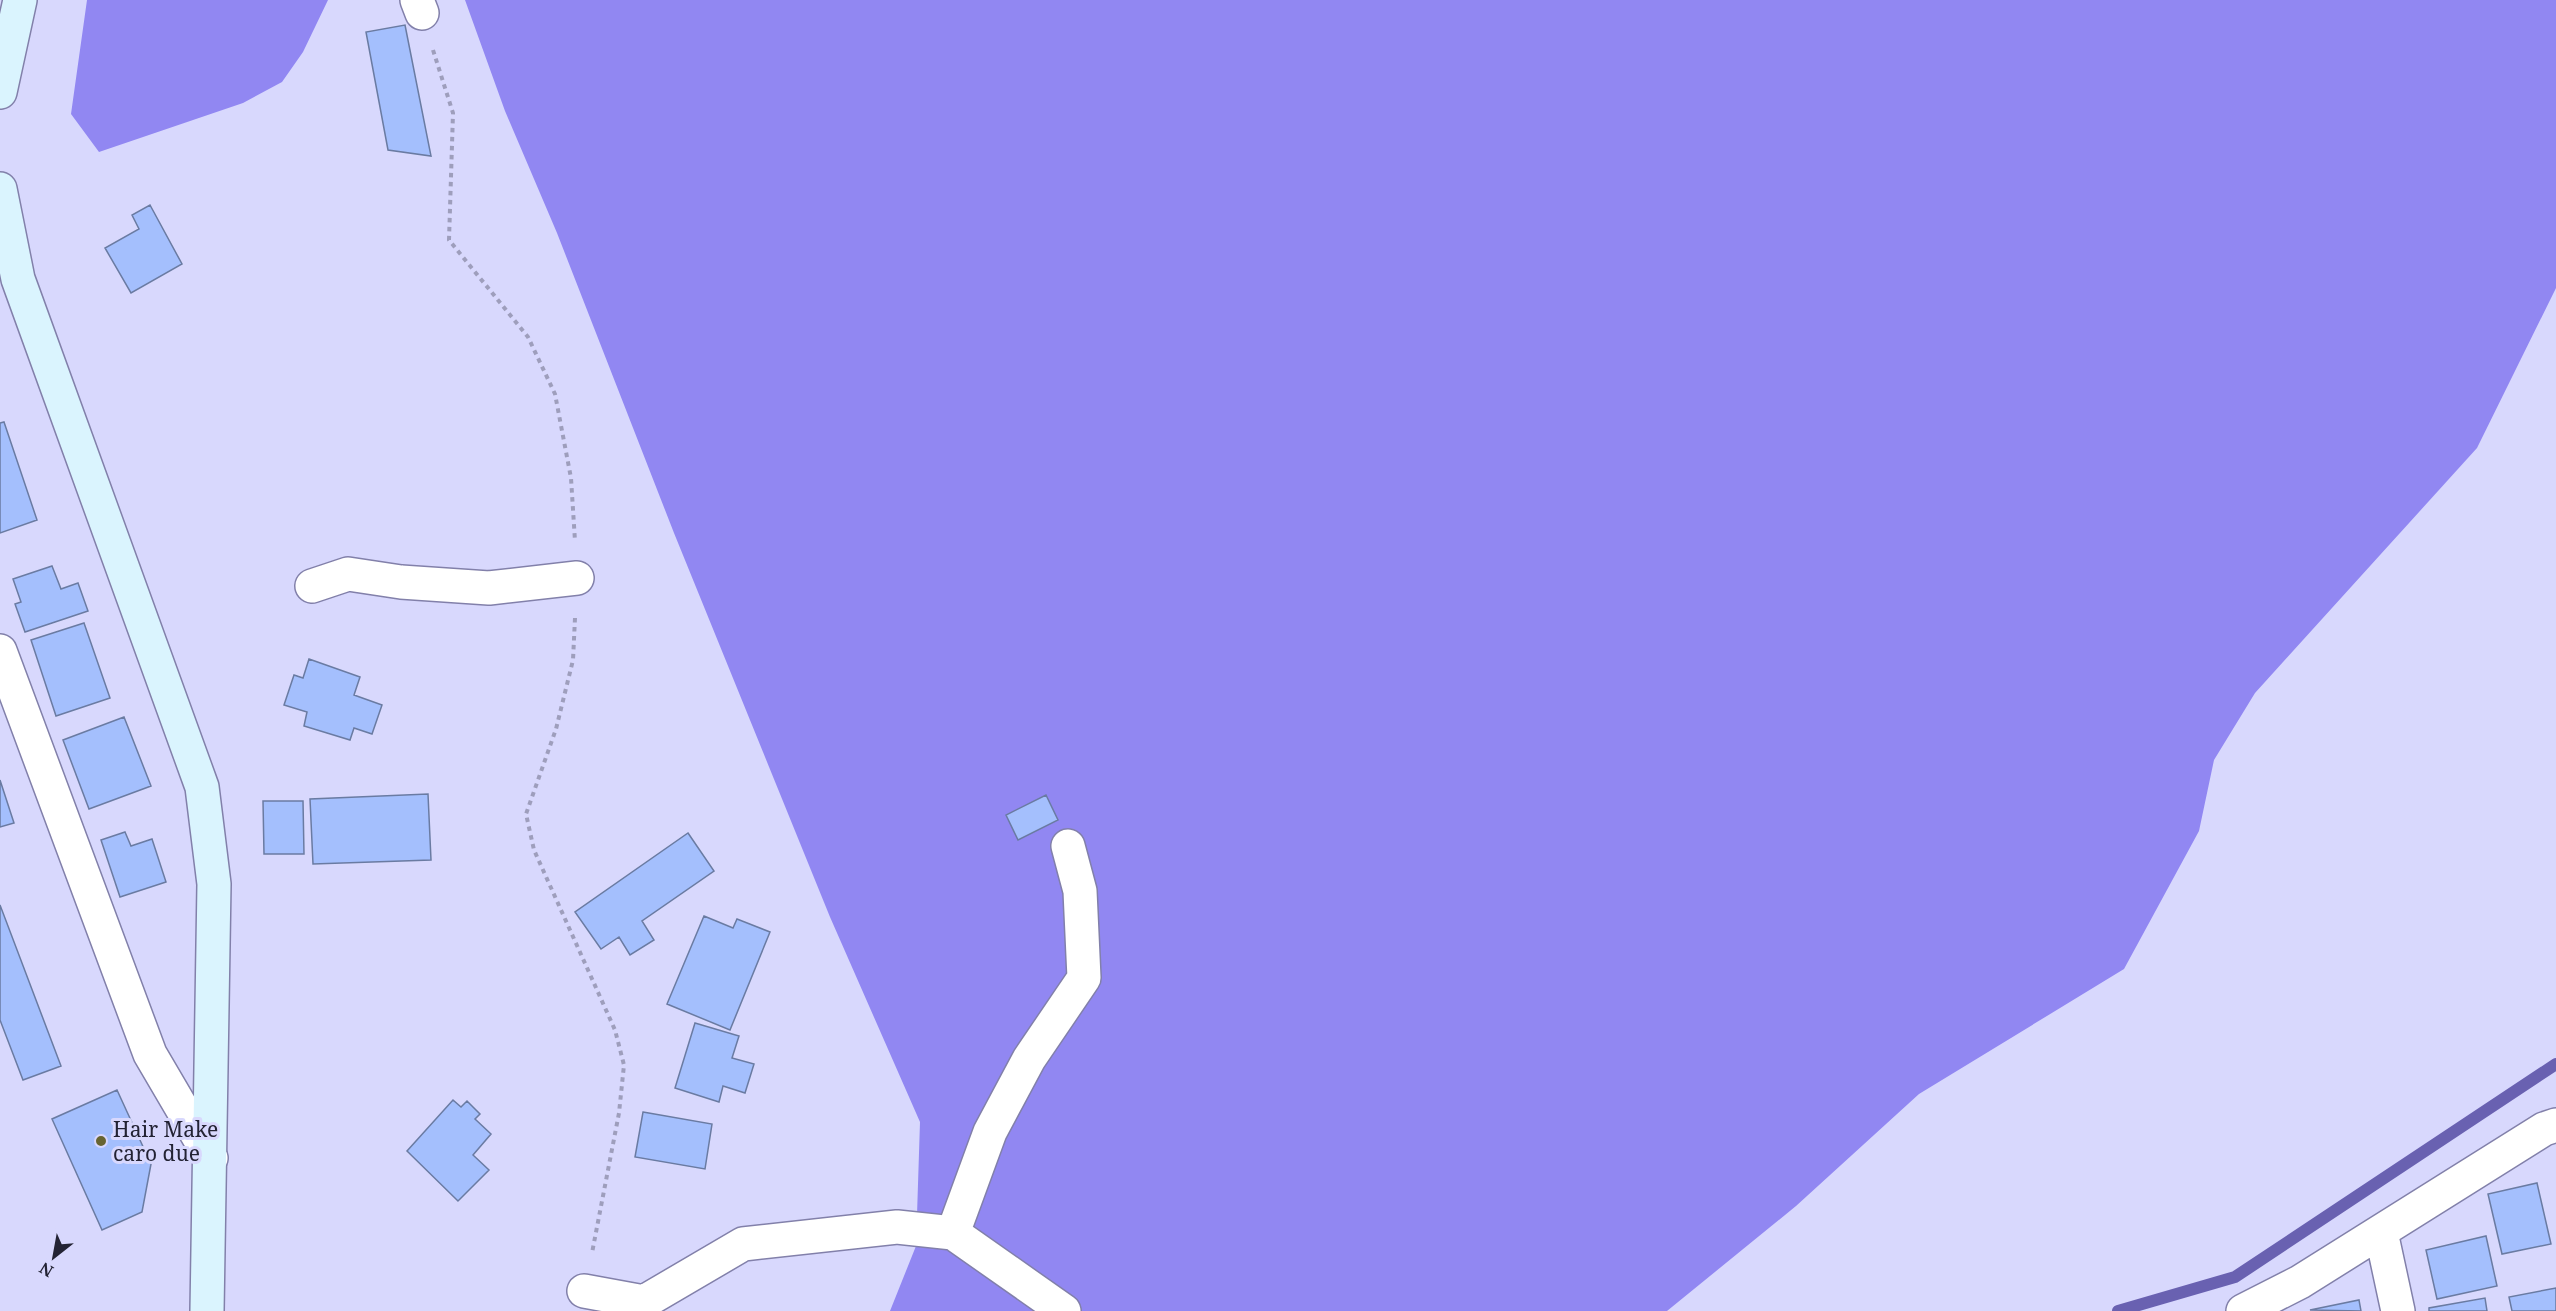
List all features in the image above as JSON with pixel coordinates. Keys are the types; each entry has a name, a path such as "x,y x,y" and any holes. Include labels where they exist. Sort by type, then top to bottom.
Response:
{"street":[{"path":"0,92 20,0"},
{"path":"0,189 18,279 202,787 214,884 212,1158 207,1311"},
{"path":"312,586 348,574 401,582 489,588 577,578"},
{"path":"0,651 150,1054 212,1158"},
{"path":"953,1233 990,1132 1029,1059 1084,978 1080,891 1068,846"},
{"path":"2243,1311 2300,1282 2544,1129 2556,1125"},
{"path":"584,1291 644,1302 743,1244 897,1227 953,1233 1064,1311"},
{"path":"2381,1232 2398,1311"}],"path":[{"path":"419,7 453,113 449,240 528,337 555,394 571,477 577,578 573,660 556,729 526,814 534,850 615,1030 624,1065 619,1113 584,1291"}],"shaded area":[{"path":"87,0 328,0 303,52 282,82 243,103 99,152 71,114"},
{"path":"465,0 2556,0 2556,288 2477,448 2255,693 2214,760 2199,831 2124,969 1919,1094 1796,1206 1667,1311 890,1311 916,1246 920,1122 830,917 674,533 557,233 505,111"}],"building":[{"path":"405,25 431,156 388,150 366,32"},
{"path":"150,205 182,264 131,293 105,248 139,229 132,215"},
{"path":"4,422 37,520 0,533 0,423"},
{"path":"52,566 61,589 78,583 88,611 25,632 15,604 21,602 13,579"},
{"path":"84,623 110,698 56,716 31,640"},
{"path":"309,659 360,677 354,695 382,705 372,734 354,728 350,740 304,726 307,712 284,705 294,675 303,678"},
{"path":"124,717 151,786 89,809 63,740"},
{"path":"0,780 14,823 0,827"},
{"path":"428,794 431,860 313,864 310,799"},
{"path":"1046,795 1058,820 1018,840 1006,815"},
{"path":"263,801 303,801 304,854 264,854"},
{"path":"125,832 131,846 152,839 166,882 120,897 101,840"},
{"path":"688,833 714,871 642,921 654,940 630,955 619,937 601,949 575,912"},
{"path":"0,905 61,1066 23,1080 0,1020"},
{"path":"704,916 733,928 737,919 770,932 730,1030 667,1004"},
{"path":"695,1023 739,1036 732,1058 754,1064 745,1093 723,1086 719,1102 675,1088"},
{"name":"Hair Make caro due","path":"117,1090 151,1164 142,1212 102,1230 52,1119"},
{"path":"453,1100 461,1107 467,1101 480,1114 475,1119 491,1134 473,1155 489,1170 458,1201 407,1151"},
{"path":"643,1112 712,1124 705,1169 635,1157"},
{"path":"2537,1183 2551,1244 2502,1254 2488,1194"},
{"path":"2486,1236 2497,1286 2437,1299 2426,1250"},
{"path":"2556,1288 2556,1311 2512,1311 2509,1297"},
{"path":"2485,1298 2487,1311 2429,1311 2429,1308"},
{"path":"2359,1300 2361,1311 2310,1310"}],"waterway":[{"path":"2118,1311 2235,1277 2556,1064"}],"place":[{"name":"Hair Make caro due","path":"101,1141"}]}
